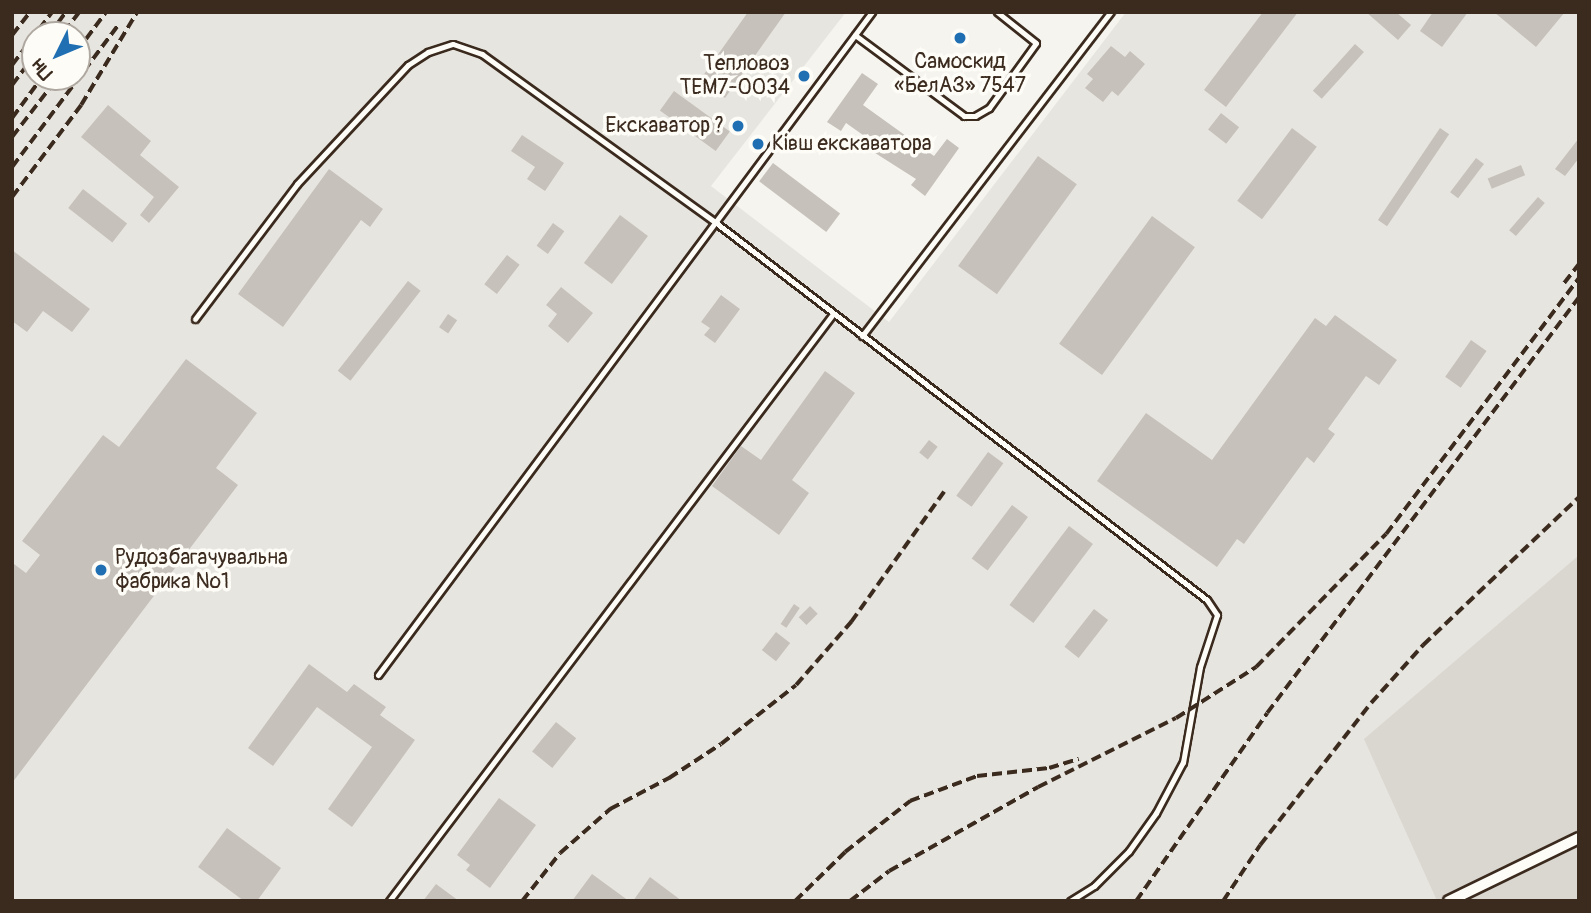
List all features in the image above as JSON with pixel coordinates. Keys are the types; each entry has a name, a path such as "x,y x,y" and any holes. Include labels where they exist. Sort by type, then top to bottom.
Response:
{"street":[{"path":"1449,901 1579,838"}],"lane":[{"path":"378,675 872,12"},
{"path":"855,35 964,116 975,116 989,108 1036,43 997,12"},
{"path":"862,336 1111,12"},
{"path":"195,319 297,184 408,65 453,44 482,54 715,222 1207,600 1217,615 1200,667 1183,762 1156,813 1129,851 1094,886 1070,901"},
{"path":"389,901 834,314"}],"shaded area":[{"path":"12,12 846,12 711,186 889,322 1126,12 1579,12 1579,555 1365,739 1437,901 12,901"},
{"path":"1579,555 1579,901 1437,901 1364,739"}],"building":[{"path":"748,12 786,12 725,98 700,80"},
{"path":"1263,12 1298,12 1226,107 1204,90"},
{"path":"1366,12 1396,12 1411,25 1398,40"},
{"path":"1433,12 1468,12 1442,47 1420,31"},
{"path":"1494,12 1565,12 1536,47"},
{"path":"1355,44 1364,52 1322,99 1313,91"},
{"path":"1111,46 1125,57 1130,51 1145,64 1118,96 1112,91 1103,102 1085,88 1093,79 1087,74"},
{"path":"862,73 878,84 863,105 934,156 947,139 959,148 925,196 911,185 916,179 872,151 877,145 846,123 841,131 827,122"},
{"path":"674,91 730,132 716,151 660,110"},
{"path":"108,105 151,141 140,155 179,187 149,223 140,215 154,197 81,137"},
{"path":"1221,113 1239,127 1226,144 1208,130"},
{"path":"1292,128 1317,147 1262,219 1237,201"},
{"path":"1440,128 1449,134 1387,226 1378,220"},
{"path":"522,135 564,163 545,191 527,179 535,167 511,151"},
{"path":"1579,138 1579,158 1565,176 1555,169"},
{"path":"1038,156 1077,184 997,294 958,266"},
{"path":"1476,158 1484,164 1458,198 1450,192"},
{"path":"773,163 840,214 826,232 759,181"},
{"path":"1521,165 1525,175 1492,189 1488,178"},
{"path":"329,169 383,209 370,227 361,220 283,327 238,294"},
{"path":"83,189 127,223 112,242 68,208"},
{"path":"1538,197 1545,203 1516,236 1509,230"},
{"path":"620,215 648,236 612,284 584,263"},
{"path":"1152,216 1195,247 1102,375 1059,344"},
{"path":"553,223 564,231 548,254 537,246"},
{"path":"12,250 90,309 72,332 43,311 27,332 12,321"},
{"path":"507,255 520,265 497,294 484,284"},
{"path":"408,281 421,291 350,381 338,371"},
{"path":"561,287 593,313 568,343 548,326 557,314 546,305"},
{"path":"721,295 740,309 715,343 704,335 710,328 701,322"},
{"path":"448,314 457,320 448,333 439,327"},
{"path":"1335,315 1397,360 1379,385 1366,376 1328,429 1335,434 1314,463 1307,457 1244,544 1237,539 1217,567 1097,481 1146,413 1212,460 1315,318 1326,326"},
{"path":"1471,340 1487,351 1461,388 1445,377"},
{"name":"Рудозбагачувальна фабрика №1","path":"186,359 257,413 216,468 238,485 12,783 12,567 14,564 26,573 40,555 22,541 103,435 119,447"},
{"path":"825,371 855,393 792,480 809,493 779,535 712,486 741,446 761,460"},
{"path":"929,440 938,447 928,459 919,453"},
{"path":"988,452 1003,463 972,507 956,496"},
{"path":"1012,505 1028,517 988,571 972,559"},
{"path":"1069,526 1093,544 1033,623 1009,605"},
{"path":"794,604 800,608 786,628 781,624"},
{"path":"810,606 818,614 806,625 799,617"},
{"path":"1094,609 1108,620 1079,658 1064,647"},
{"path":"776,632 790,643 776,661 762,650"},
{"path":"309,664 347,692 354,684 386,707 380,715 415,740 352,827 328,809 372,747 317,707 273,766 248,748"},
{"path":"556,722 576,738 552,768 532,752"},
{"path":"499,798 536,825 490,888 466,870 470,865 457,855"},
{"path":"227,828 281,868 257,901 244,901 198,867"},
{"path":"592,874 629,901 572,901"},
{"path":"650,877 682,901 633,901"},
{"path":"436,884 459,901 423,901"}],"railway":[{"path":"12,35 30,12"},
{"path":"12,65 52,12"},
{"path":"59,21 66,12"},
{"path":"72,21 79,12"},
{"path":"91,32 106,12"},
{"path":"12,197 81,105 137,12"},
{"path":"12,167 119,24"},
{"path":"12,85 21,73"},
{"path":"12,118 32,91"},
{"path":"12,137 47,91"},
{"path":"1564,283 1579,264"},
{"path":"850,901 889,871 1038,787 1176,718 1256,667 1386,534 1579,278"},
{"path":"1136,901 1267,713 1579,297"},
{"path":"522,901 560,853 610,809 669,778 721,744 796,685 851,622 945,490"},
{"path":"1223,901 1260,845 1371,703 1423,645 1579,497"},
{"path":"795,901 845,852 910,801 977,776 1049,768 1079,759"}],"place":[{"name":"Самоскид «БелАЗ» 7547","path":"960,38"},
{"name":"Тепловоз ТЕМ7-0034","path":"804,76"},
{"name":"Екскаватор ?","path":"738,126"},
{"name":"Ківш екскаватора","path":"758,144"},
{"name":"Рудозбагачувальна фабрика №1","path":"101,570"}]}
